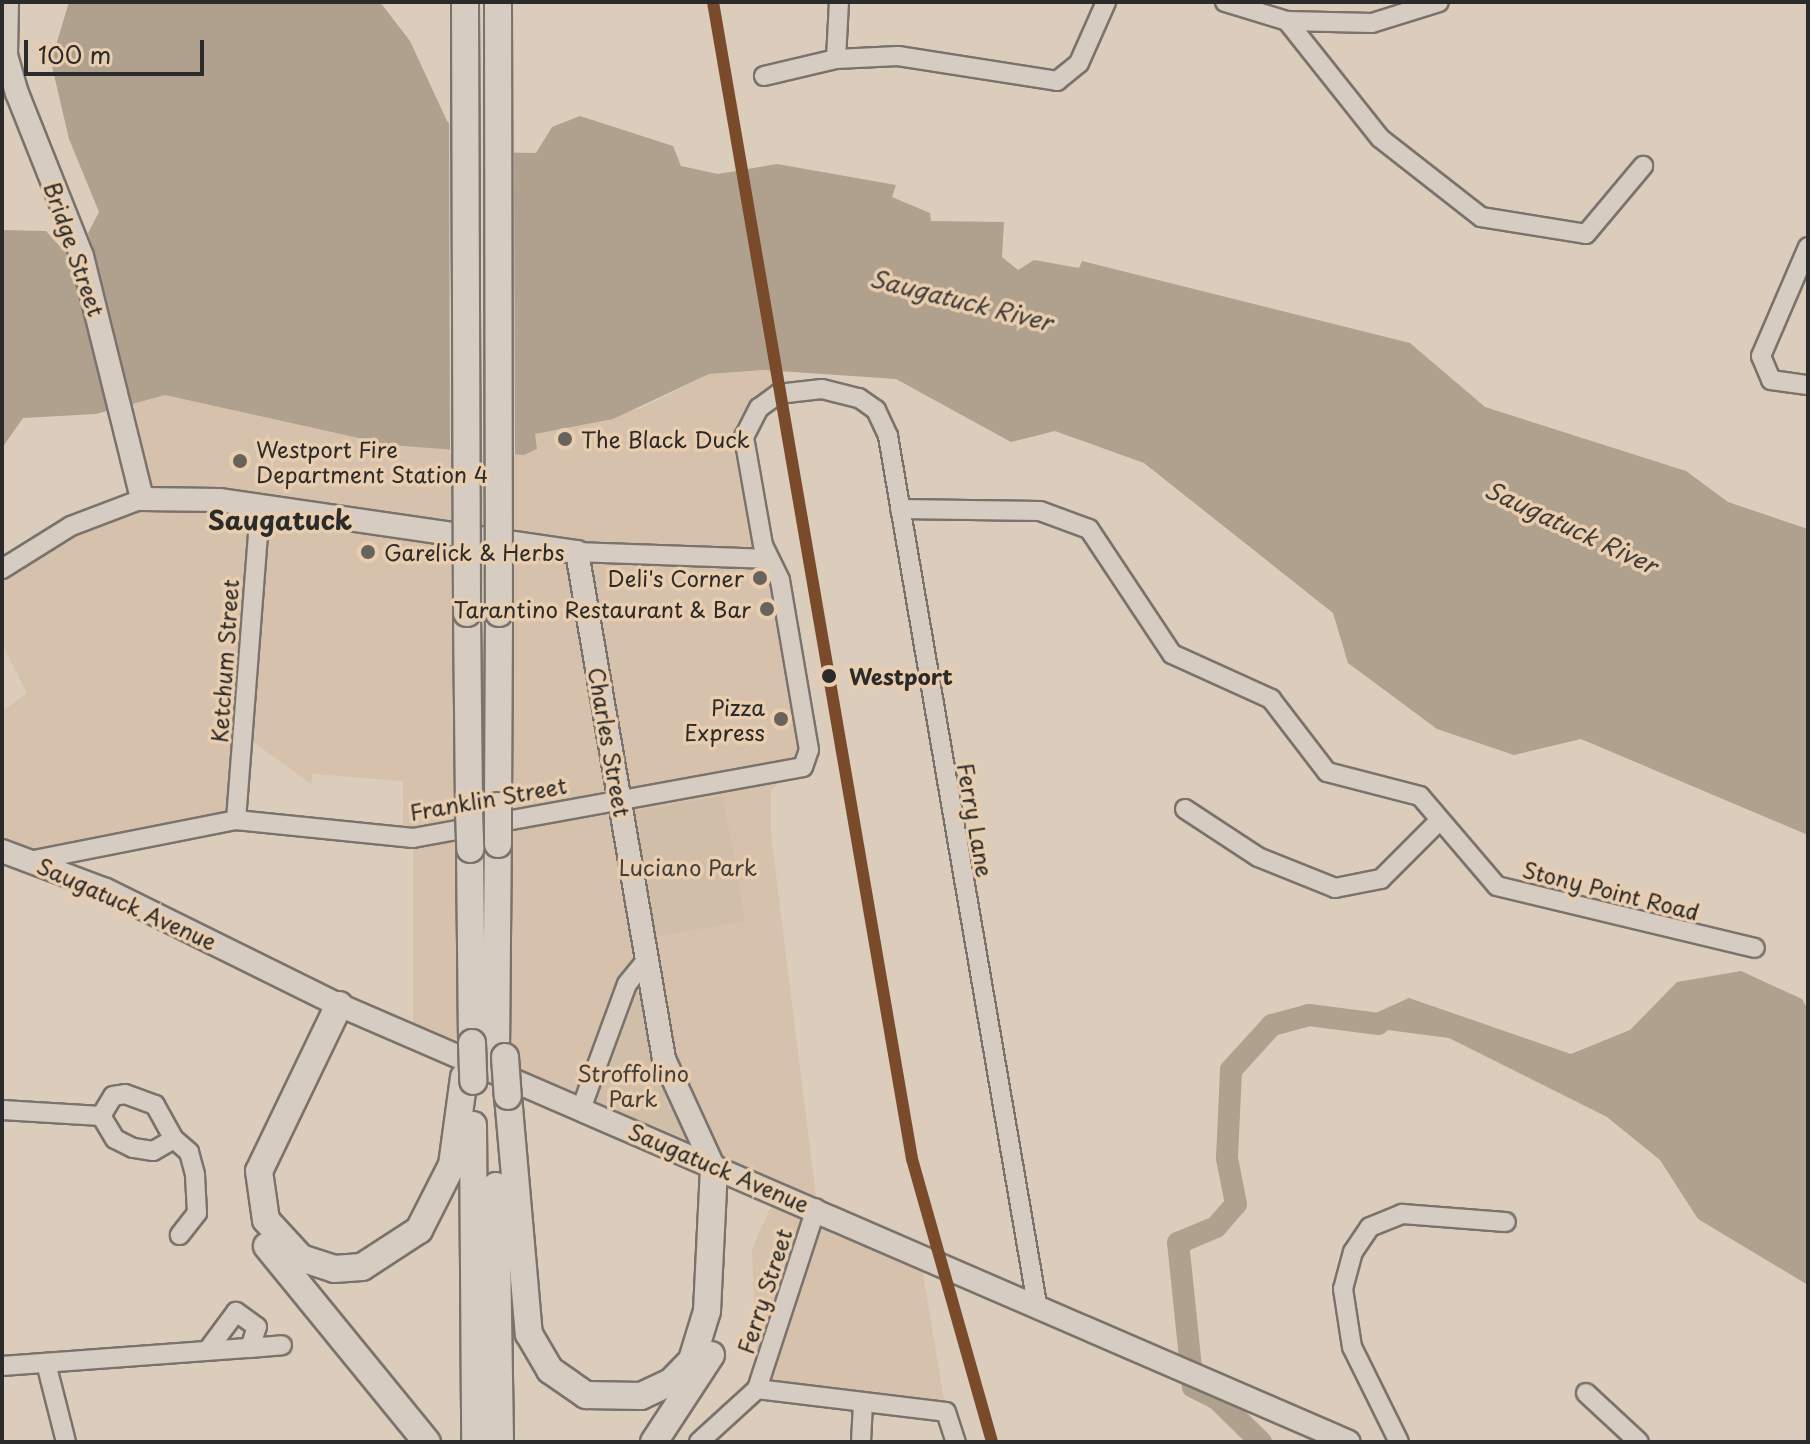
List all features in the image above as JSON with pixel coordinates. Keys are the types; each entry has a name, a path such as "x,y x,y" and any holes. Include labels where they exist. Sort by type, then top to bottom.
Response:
{"highway":[{"path":"465,2 469,811 470,849 484,978 485,1048 475,1442"},
{"path":"484,978 498,844 498,2"},
{"path":"339,1005 259,1171 266,1220 301,1258 334,1269 362,1267 419,1230 452,1165 485,1086"},
{"path":"339,1005 257,1137 246,1197 271,1252 427,1442"},
{"path":"485,1048 500,1442"},
{"path":"485,1086 529,1334 550,1370 586,1395 641,1396 671,1382 692,1360 707,1311 714,1168"},
{"path":"654,1442 702,1373 717,1332 720,1184 714,1168"}],"main road":[{"name":"Bridge Street","path":"7,2 6,55 17,93 82,256 123,409 142,499"},
{"path":"142,499 260,506 577,552"},
{"name":"Charles Street","path":"577,552 664,1059 714,1168"},
{"name":"Saugatuck Avenue","path":"2,851 34,860 339,1005 714,1168 816,1208 1349,1442"}],"street":[{"path":"836,59 839,2"},
{"path":"764,76 836,59 939,58 1057,81 1079,63 1106,2"},
{"path":"1225,2 1287,21 1372,23 1439,2"},
{"path":"1287,21 1380,138 1481,217 1586,234 1643,166"},
{"path":"1808,247 1761,356 1771,380 1808,385"},
{"name":"Ferry Lane","path":"769,559 744,455 746,430 773,396 816,389 851,394 876,410 900,509 1037,1304"},
{"path":"2,569 71,526 142,499"},
{"name":"Ketchum Street","path":"236,820 260,506"},
{"name":"Stony Point Road","path":"900,509 1040,511 1089,529 1172,654 1271,699 1327,772 1420,796 1437,823 1497,886 1755,948"},
{"path":"577,552 769,559"},
{"name":"Franklin Street","path":"34,860 236,820 413,838 806,764 780,580 769,559"},
{"path":"1185,809 1258,857 1335,888 1381,879 1437,823"},
{"path":"581,1109 627,984 647,959"},
{"path":"101,1116 113,1096 141,1097 172,1125 174,1139 189,1152 195,1175 197,1213 180,1235"},
{"path":"2,1110 101,1116"},
{"path":"101,1116 115,1139 133,1148 153,1151 174,1139"},
{"name":"Ferry Street","path":"757,1389 816,1208"},
{"path":"1399,1442 1350,1339 1343,1289 1353,1252 1370,1227 1402,1214 1506,1222"},
{"path":"210,1347 236,1312 257,1327 250,1348"},
{"path":"2,1366 210,1347 282,1345"},
{"path":"46,1363 66,1442"},
{"path":"699,1442 757,1389 946,1412 956,1442"},
{"path":"1586,1393 1639,1442"},
{"path":"861,1442 863,1404"}],"shaded area":[{"path":"774,370 778,394 748,424 809,750 771,791 771,834 817,1205 920,1255 946,1412 757,1389 752,1249 777,1193 413,1037 413,839 403,837 403,781 313,774 311,784 249,739 243,809 34,860 2,851 2,712 27,693 2,644 2,569 141,499 123,409 131,402 165,395 390,445 536,442 535,434 642,408 709,374"}],"green space":[{"name":"Luciano Park","path":"723,796 745,921 654,937 632,812"},
{"name":"Stroffolino Park","path":"635,991 641,992 655,1059 690,1140 596,1102"}],"water":[{"name":"Saugatuck River","path":"69,2 380,2 410,41 447,121 481,152 536,153 552,127 580,116 673,146 681,166 718,174 777,164 896,185 892,197 930,213 931,221 1004,222 1002,257 1018,270 1034,260 1079,268 1082,261 1410,343 1485,407 1686,471 1728,502 1808,529 1808,835 1581,739 1514,755 1437,729 1348,663 1333,613 1144,463 1055,431 1011,442 896,379 764,370 709,374 613,419 535,434 537,449 524,455 390,445 165,395 96,414 23,418 2,448 2,230 46,231 72,260 94,252 88,233 99,212 69,139 51,62"},
{"path":"1741,971 1802,999 1808,1010 1808,1285 1698,1219 1660,1160 1607,1117 1449,1038 1349,1025 1409,998 1571,1054 1630,1030 1677,982"}],"pier":[{"path":"449,116 482,148 514,148 515,455 450,454"}],"waterway":[{"path":"1261,1442 1217,1399 1193,1387 1178,1243 1216,1227 1236,1204 1227,1158 1231,1070 1272,1025 1309,1015 1378,1024"}],"transit line":[{"path":"713,2 912,1159 992,1442"}],"place":[{"name":"The Black Duck","path":"565,439"},
{"name":"Westport Fire Department Station 4","path":"240,461"},
{"name":"Garelick & Herbs","path":"368,552"},
{"name":"Deli's Corner","path":"760,578"},
{"name":"Tarantino Restaurant & Bar","path":"767,609"},
{"name":"Westport","path":"829,676"},
{"name":"Pizza Express","path":"781,719"}],"district":[{"name":"Saugatuck","path":"280,520"}]}
